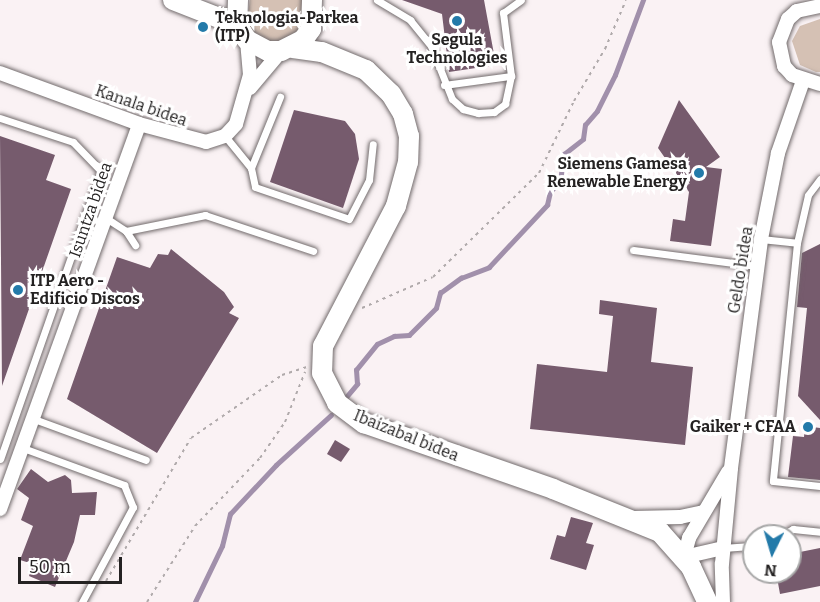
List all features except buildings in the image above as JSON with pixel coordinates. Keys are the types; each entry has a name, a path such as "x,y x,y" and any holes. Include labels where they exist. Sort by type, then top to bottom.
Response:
{"street":[{"path":"173,0 242,32 268,51 322,52 366,70 391,94 403,114 409,136 408,162 396,206 336,319 314,366"},
{"path":"225,136 236,124 247,93 250,63 242,32 238,0"},
{"path":"820,6 794,6 782,30 780,54 784,66 803,81 820,84"},
{"path":"247,93 287,50 303,40 313,8"},
{"path":"313,8 333,47 351,63"},
{"name":"Kanala bidea","path":"0,73 138,124 198,142 225,136"},
{"name":"Geldo bidea","path":"723,602 723,548 731,468 761,239 778,153 803,81"},
{"name":"Isuntza bidea","path":"0,509 138,124"},
{"name":"Ibaizabal bidea","path":"314,366 337,402 364,423 633,518 660,532 684,557 707,602"},
{"path":"723,548 684,557 689,538 731,468"},
{"path":"633,518 680,517 704,512"}],"lane":[{"path":"377,0 410,20 431,46 444,85 463,109 494,112 505,104 511,76 503,13 520,0"},
{"path":"444,85 511,76"},
{"path":"251,168 280,96"},
{"path":"0,118 72,142 101,171 0,459"},
{"path":"225,136 251,168 255,187 349,219 369,180 373,144"},
{"path":"820,179 808,195 797,243 773,481 820,486"},
{"path":"126,231 205,214 313,251"},
{"path":"106,218 126,231 135,245"},
{"path":"761,239 797,243"},
{"path":"633,250 757,266"},
{"path":"34,419 146,460"},
{"path":"23,448 124,485 133,507 82,602"},
{"path":"802,530 820,532"},
{"path":"723,548 742,547"}],"path":[{"path":"355,312 433,277 539,173 605,49 626,0"},
{"path":"105,584 191,438 282,375 314,366"},
{"path":"147,602 195,526 260,458 285,422 314,366"}],"shaded area":[{"path":"250,0 303,0 302,29 295,36 276,43 266,41 251,30 247,21"},
{"path":"820,19 820,72 816,72 800,65 792,41 800,26"}],"waterway":[{"path":"347,396 357,384 356,370 377,344 394,336 409,335 436,308 440,293 461,278 489,267 547,205 550,192 560,181 564,154 583,139 585,125 597,111 615,75 643,0"},
{"path":"195,602 222,546 230,514 276,465 331,415"}],"place":[{"name":"Segula Technologies","path":"457,21"},
{"name":"Teknologia-Parkea (ITP)","path":"203,27"},
{"name":"Siemens Gamesa Renewable Energy","path":"699,173"},
{"name":"ITP Aero - Edificio Discos","path":"18,290"},
{"name":"Gaiker + CFAA","path":"808,427"}]}
